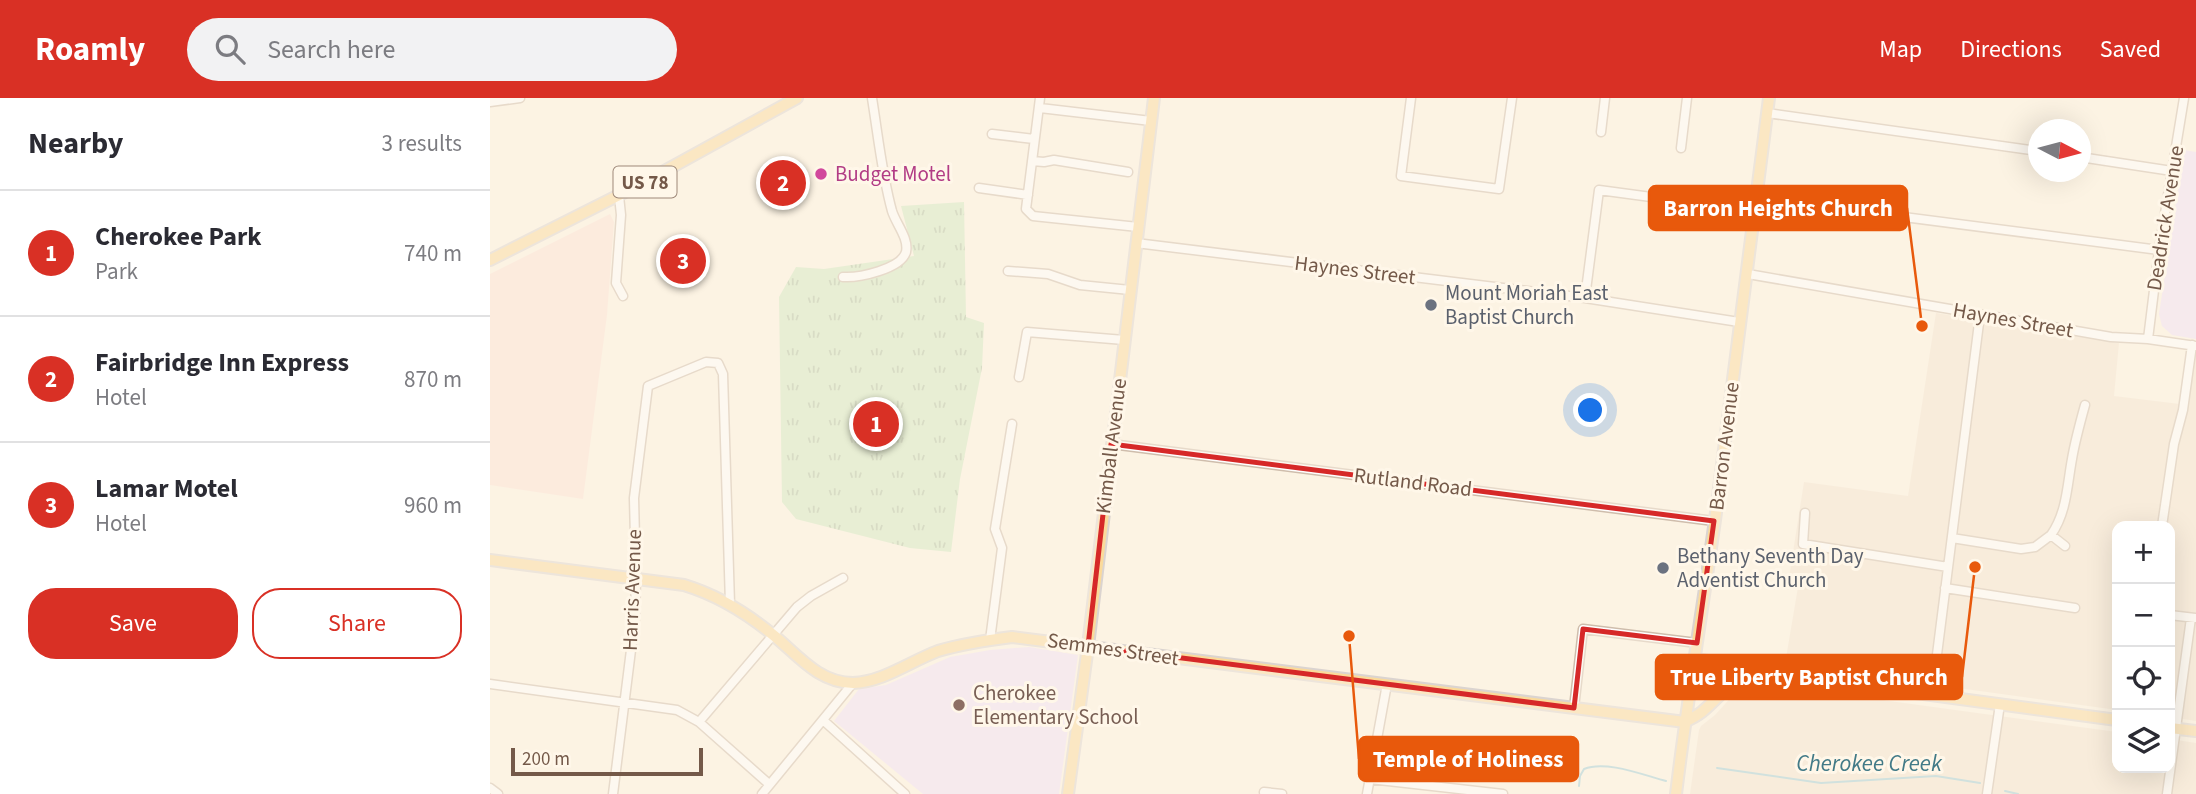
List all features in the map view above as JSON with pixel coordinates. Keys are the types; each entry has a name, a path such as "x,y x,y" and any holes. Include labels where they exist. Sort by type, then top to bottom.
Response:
{"main road":[{"name":"US 78","path":"490,260 619,195 779,104 797,98"},
{"name":"Kimball Avenue","path":"1068,794 1154,98"},
{"name":"Barron Avenue","path":"1676,794 1739,321 1748,274 1769,98"},
{"path":"490,560 684,585 706,592 730,604 773,634 813,671 832,679 853,683"},
{"name":"Semmes Street","path":"853,683 878,678 939,651 990,640 1021,637 1685,722"},
{"path":"1695,659 1743,667 1754,673 2112,719"},
{"path":"1685,722 1702,712 1733,682 1754,673"},
{"path":"2175,728 2196,731"}],"street":[{"path":"490,102 520,98"},
{"path":"843,277 894,265 901,261 906,248 893,212 872,98"},
{"path":"1040,98 1026,209 1033,216 1138,227"},
{"path":"1411,98 1401,176 1499,189 1511,98"},
{"path":"1601,132 1605,98"},
{"path":"1681,148 1687,98"},
{"name":"Deadrick Avenue","path":"2148,339 2183,98"},
{"path":"1040,108 1151,121"},
{"path":"1767,113 2028,149"},
{"path":"992,134 1034,139"},
{"path":"2091,159 2172,171"},
{"path":"1032,161 1054,160 1128,172"},
{"path":"979,188 1028,195"},
{"path":"1585,298 1599,190 1755,211"},
{"path":"619,195 621,215 616,283 623,296"},
{"path":"1757,198 2159,250"},
{"name":"Haynes Street","path":"1136,243 1585,298 1739,321"},
{"path":"1007,271 1048,274 1080,285 1130,290"},
{"name":"Haynes Street","path":"1748,274 2111,337 2194,345"},
{"path":"1932,694 1980,314"},
{"path":"1019,377 1027,332 1124,340"},
{"path":"2163,521 2174,444 2194,345"},
{"name":"Harris Avenue","path":"612,794 635,618 634,498 648,386 706,362 719,363 723,374 730,604"},
{"path":"1952,538 2028,548 2042,543 2051,535 2065,506 2072,458 2085,404"},
{"path":"990,640 1002,548 995,528 1012,424"},
{"name":"Rutland Road","path":"1111,444 1714,521"},
{"path":"1805,513 1803,544 1948,567"},
{"path":"2051,535 2064,546"},
{"path":"699,722 797,607 843,578"},
{"path":"1945,588 2075,608"},
{"path":"2175,616 2194,618 2175,718"},
{"path":"1574,708 1583,629 1697,643"},
{"path":"762,794 853,683"},
{"path":"490,684 677,710 699,722 769,784"},
{"path":"1367,794 1387,684"},
{"path":"1987,794 2000,704"},
{"path":"824,721 905,794"},
{"path":"2167,794 2169,773"},
{"path":"1370,779 1503,794"},
{"path":"490,788 498,794"},
{"path":"1264,792 1282,794"}],"highlighted area":[{"path":"1111,444 1714,521 1697,643 1583,629 1574,708 1088,646"}],"shaded area":[{"path":"2184,150 2196,152 2196,339 2172,335 2162,326 2159,314"},
{"path":"610,214 614,222 607,315 583,499 490,485 490,274"},
{"path":"1936,313 2119,343 2114,396 2188,405 2196,355 2196,721 2175,718 2175,521 2112,521 2112,709 1785,664 1798,587 1788,584 1804,482 1908,496"},
{"name":"Cherokee Elementary School","path":"1029,647 1078,655 1059,794 923,794 834,721 859,689 886,685 950,657"},
{"path":"1758,683 2112,731 2112,773 2175,773 2175,740 2196,743 2196,794 1690,794 1701,726 1736,692"}],"green space":[{"path":"964,202 966,317 984,323 982,368 960,479 951,552 910,548 796,519 782,502 779,297 796,267 824,269 914,256 901,206"}],"waterway":[{"name":"Cherokee Creek","path":"1579,786 1584,769 1603,766 1625,769 1666,781"},
{"name":"Cherokee Creek","path":"1717,768 1821,783 1936,776 1980,783"},
{"name":"Cherokee Creek","path":"2005,791 2018,794"}],"place":[{"name":"Budget Motel","path":"821,174"},
{"name":"Fairbridge Inn Express","path":"783,183"},
{"name":"Lamar Motel","path":"683,261"},
{"name":"Mount Moriah East Baptist Church","path":"1431,305"},
{"name":"Barron Heights Church","path":"1922,326"},
{"name":"Cherokee Park","path":"876,424"},
{"name":"True Liberty Baptist Church","path":"1975,567"},
{"name":"Bethany Seventh Day Adventist Church","path":"1663,568"},
{"name":"Temple of Holiness","path":"1349,636"},
{"name":"Cherokee Elementary School","path":"959,705"}]}
